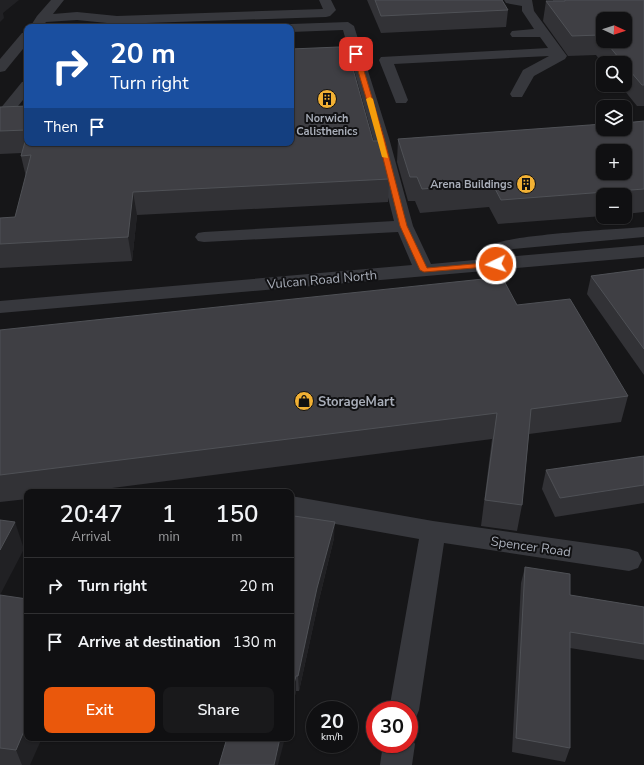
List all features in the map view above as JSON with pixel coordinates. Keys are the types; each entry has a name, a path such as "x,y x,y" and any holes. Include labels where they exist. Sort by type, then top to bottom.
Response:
{"street":[{"path":"38,23 58,0"},
{"path":"77,16 117,20 326,12 330,10 325,0"},
{"path":"510,0 528,3 542,3"},
{"path":"528,3 528,11 558,54"},
{"path":"38,23 119,7"},
{"path":"294,28 348,26 381,138 404,226 424,270"},
{"path":"517,34 543,33"},
{"path":"0,68 24,39"},
{"path":"517,94 528,73 558,54"},
{"path":"401,100 386,60 558,54"},
{"path":"0,119 24,89"},
{"path":"204,237 404,226"},
{"path":"496,264 495,250 510,244 644,232"},
{"name":"Vulcan Road North","path":"0,307 644,251"},
{"name":"Spencer Road","path":"294,507 433,532 629,560"},
{"path":"405,701 433,532"},
{"path":"396,765 398,753"}],"building":[{"path":"375,0 502,0 508,10 381,16"},
{"path":"644,0 644,85 642,85 632,73 632,56 617,56 611,48 632,48 632,12 596,12 596,35 572,36 546,1"},
{"path":"339,47 345,69 353,69 373,141 379,141 389,179 133,192 128,237 0,244 0,218 15,217 31,155 21,156 24,146 294,146 294,49"},
{"path":"24,106 24,130 0,131 0,107"},
{"path":"644,121 644,189 596,188 596,193 501,200 492,183 422,189 417,177 410,177 398,139 596,125 596,136 632,136 632,122"},
{"path":"644,269 644,349 591,276"},
{"name":"StorageMart","path":"502,277 517,305 570,299 628,396 531,409 522,505 485,500 497,413 0,475 0,330"},
{"path":"644,456 644,485 560,498 546,470"},
{"path":"294,516 335,522 317,588 298,676 296,676 294,684"},
{"path":"0,520 15,522 0,550"},
{"path":"525,567 570,574 570,595 644,607 644,644 570,632 570,748 516,738"},
{"path":"0,595 24,599 24,731 16,750 0,748"},
{"path":"226,741 279,741 274,765 219,765"}],"slow traffic":[{"path":"370,99 386,157"}],"place":[{"name":"Norwich Calisthenics","path":"327,99"},
{"name":"Arena Buildings","path":"526,184"},
{"name":"StorageMart","path":"304,401"}],"route":[{"path":"356,54 381,138 404,226 424,270 496,264"}]}
